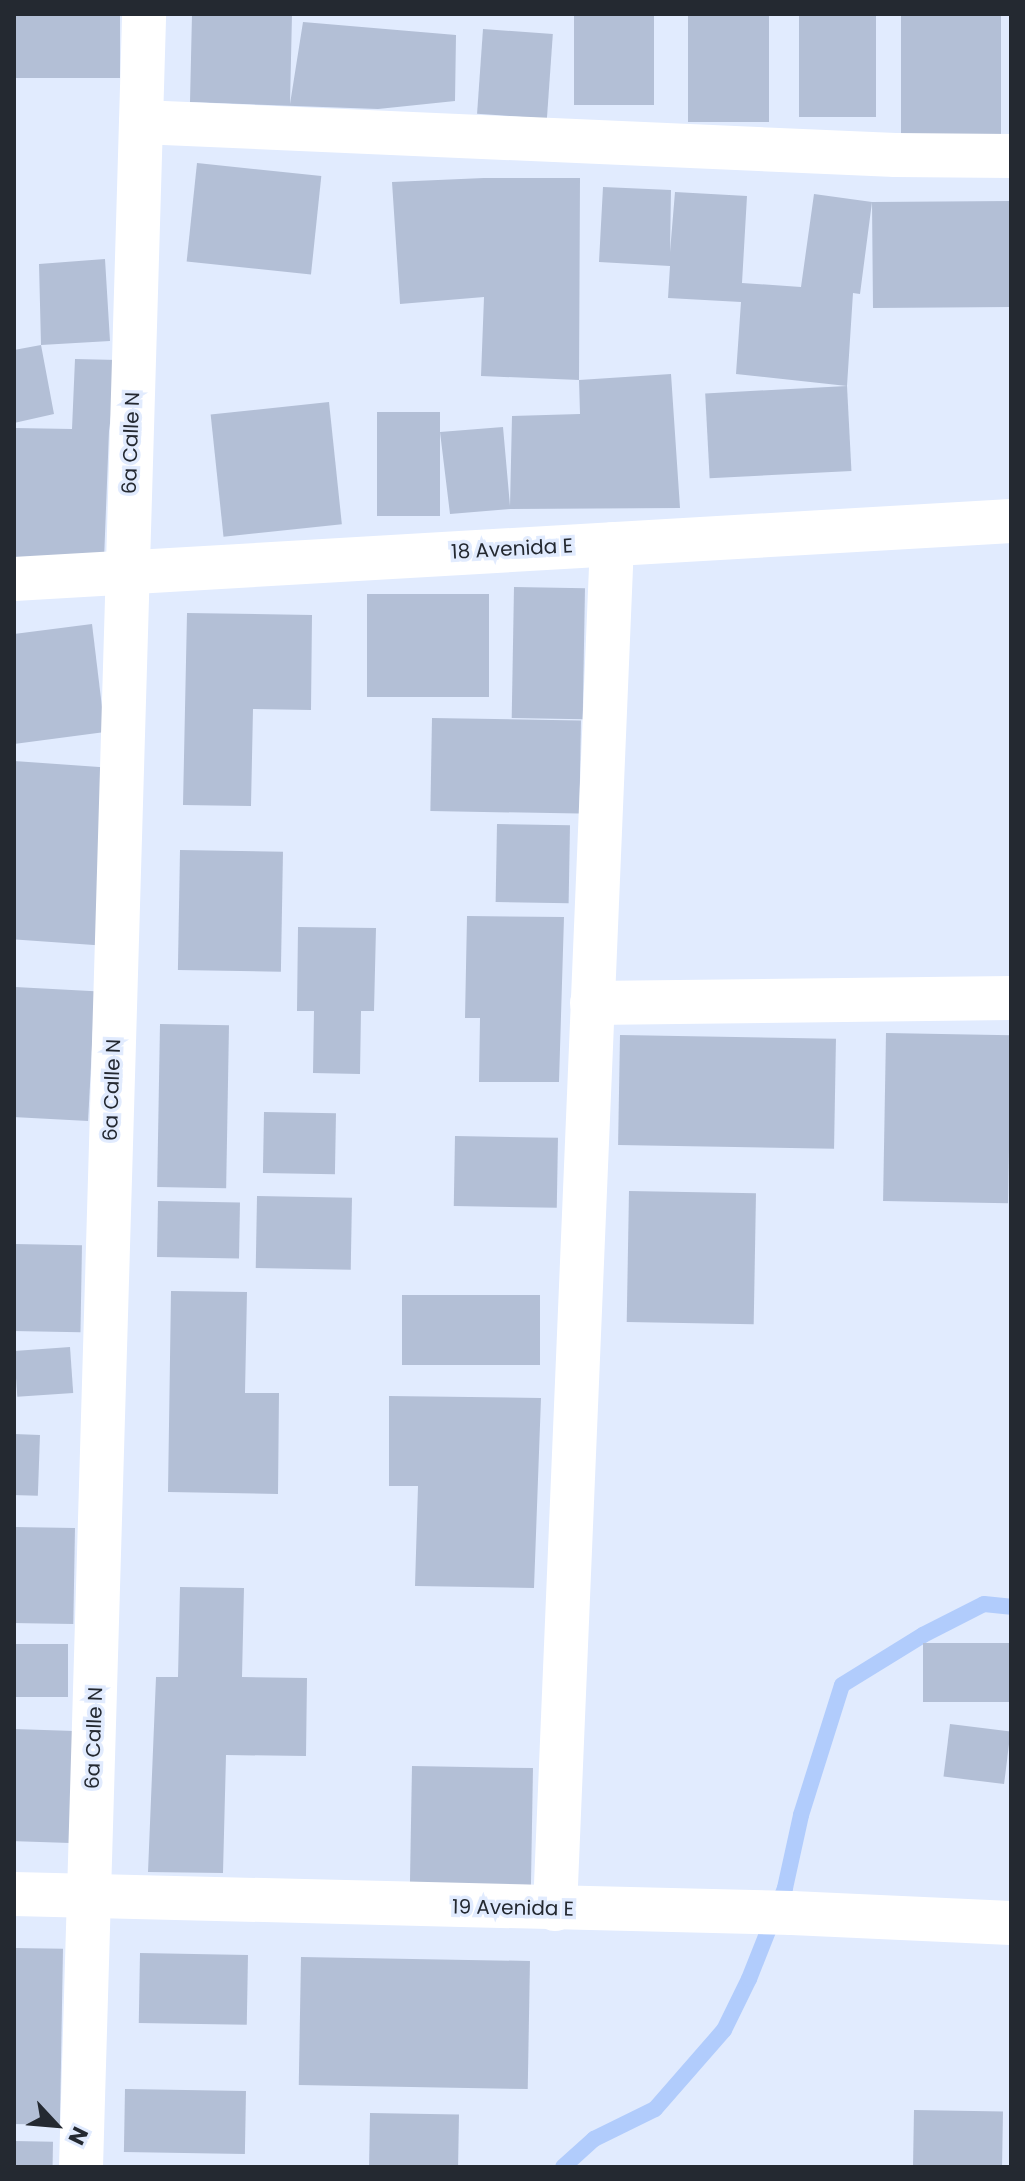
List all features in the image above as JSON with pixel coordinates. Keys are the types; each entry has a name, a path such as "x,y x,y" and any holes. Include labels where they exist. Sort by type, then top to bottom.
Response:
{"street":[{"name":"6a Calle N","path":"81,2167 144,14"},
{"path":"141,122 895,155 1011,156"},
{"name":"18 Avenida E","path":"14,579 1011,521"},
{"path":"555,1909 612,544"},
{"path":"592,1003 1011,998"},
{"name":"19 Avenida E","path":"14,1894 792,1913 1011,1923"}],"building":[{"path":"14,14 120,14 120,78 14,78"},
{"path":"192,14 292,14 290,104 303,22 456,35 455,101 378,109 190,102"},
{"path":"574,14 654,14 654,105 574,105"},
{"path":"688,14 769,14 769,122 688,122"},
{"path":"799,14 876,14 876,117 799,117"},
{"path":"901,14 1001,14 1001,143 901,143"},
{"path":"483,29 553,34 547,119 477,114"},
{"path":"197,163 321,176 311,275 187,261"},
{"path":"580,178 579,380 481,376 484,297 400,304 392,182"},
{"path":"603,187 671,190 670,252 675,192 747,196 742,283 801,287 814,194 872,202 860,294 853,293 847,386 736,374 741,302 668,298 670,266 599,262"},
{"path":"1011,201 1011,307 873,308 872,202"},
{"path":"105,259 110,341 41,345 39,264"},
{"path":"41,345 54,414 14,423 14,350"},
{"path":"75,359 118,360 109,431 104,560 14,558 14,428 72,429"},
{"path":"671,374 680,508 510,509 450,514 440,432 503,427 510,506 512,416 580,414 579,380"},
{"path":"847,386 851,471 710,478 705,393"},
{"path":"329,402 342,524 224,537 211,414"},
{"path":"377,412 440,412 440,516 377,516"},
{"path":"514,587 585,588 583,719 512,718"},
{"path":"367,594 489,594 489,697 367,697"},
{"path":"187,613 312,615 311,710 253,709 251,806 183,805"},
{"path":"92,624 105,732 14,744 14,634"},
{"path":"432,718 581,721 579,814 430,811"},
{"path":"14,761 110,768 97,945 14,939"},
{"path":"497,824 570,825 569,903 496,902"},
{"path":"180,850 283,852 281,972 178,970"},
{"path":"467,916 564,917 559,1082 479,1082 480,1018 465,1018"},
{"path":"298,927 376,928 374,1011 361,1011 360,1074 313,1073 314,1011 297,1011"},
{"path":"15,987 95,991 88,1121 14,1117"},
{"path":"160,1024 229,1025 226,1188 157,1187"},
{"path":"886,1033 1011,1035 1008,1203 883,1201"},
{"path":"620,1035 836,1039 834,1149 618,1145"},
{"path":"264,1112 336,1113 335,1174 263,1173"},
{"path":"455,1136 558,1138 557,1208 454,1206"},
{"path":"629,1191 756,1193 754,1324 627,1322"},
{"path":"257,1196 352,1198 351,1270 256,1268"},
{"path":"158,1201 240,1202 239,1258 157,1257"},
{"path":"14,1244 82,1245 80,1332 14,1331"},
{"path":"171,1291 247,1292 245,1393 279,1393 278,1494 168,1492"},
{"path":"402,1295 540,1295 540,1365 402,1365"},
{"path":"70,1347 73,1393 17,1397 14,1351"},
{"path":"389,1396 541,1398 534,1588 415,1586 418,1486 389,1486"},
{"path":"14,1434 40,1435 38,1496 14,1495"},
{"path":"14,1527 75,1528 73,1624 14,1623"},
{"path":"180,1587 244,1588 242,1677 307,1678 306,1756 226,1755 223,1873 148,1872 156,1677 178,1677"},
{"path":"923,1643 1011,1643 1011,1702 923,1702"},
{"path":"14,1644 68,1644 68,1697 14,1697"},
{"path":"950,1724 1011,1731 1004,1784 944,1777"},
{"path":"14,1729 74,1731 70,1843 14,1841"},
{"path":"412,1766 533,1768 531,1885 410,1883"},
{"path":"14,1948 63,1949 60,2125 14,2124"},
{"path":"140,1953 248,1955 247,2025 139,2023"},
{"path":"301,1957 530,1961 528,2089 299,2085"},
{"path":"125,2089 246,2091 245,2154 124,2152"},
{"path":"914,2110 1003,2112 1002,2167 913,2167"},
{"path":"370,2113 459,2115 458,2167 369,2167"},
{"path":"14,2141 53,2142 53,2167 14,2167"}],"waterway":[{"path":"563,2167 594,2139 655,2109 724,2030 749,1979 785,1888 801,1815 842,1685 923,1635 984,1604 1011,1607"}]}
